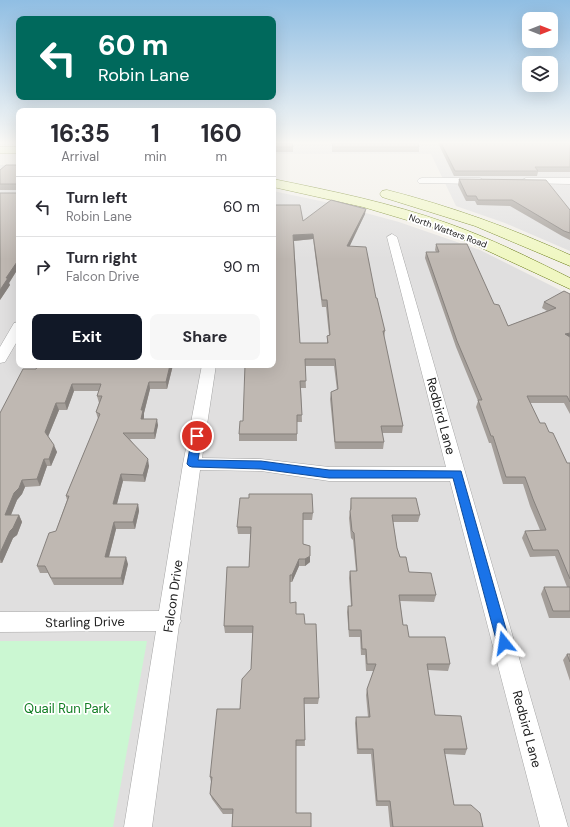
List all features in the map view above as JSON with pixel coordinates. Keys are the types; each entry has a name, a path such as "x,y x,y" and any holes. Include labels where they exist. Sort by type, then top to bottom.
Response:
{"main road":[{"name":"North Watters Road","path":"276,184 334,195 424,220 495,248 570,284"},
{"name":"North Watters Road","path":"375,191 420,203 479,222 570,261"}],"street":[{"path":"533,182 568,183"},
{"name":"Redbird Lane","path":"392,237 554,827"},
{"path":"0,358 16,331"},
{"name":"Falcon Drive","path":"138,827 170,621 192,464 208,368"},
{"path":"192,464 261,465 329,474 457,474"},
{"name":"Starling Drive","path":"0,622 170,621"}],"shaded area":[{"path":"0,182 16,182 16,368 276,368 276,192 325,202 399,222 480,250 570,295 570,827 0,827"},
{"path":"444,182 570,182 570,251 505,223 456,206"}],"green space":[{"name":"Quail Run Park","path":"0,641 147,641 113,827 0,827"}],"building":[{"path":"0,182 16,182 16,184 0,184"},
{"path":"460,182 547,182 570,210 570,233 564,231 512,200 478,200 476,196 467,196"},
{"path":"0,193 16,193 16,263 0,290"},
{"path":"331,200 366,209 347,246 366,247 376,298 385,331 383,331 403,426 381,426 384,442 335,442 331,392 338,389 335,359 305,359 306,381 300,381 302,415 297,415 297,434 239,434 240,421 243,421 245,368 276,368 276,205 300,205 303,221","holes":["313,234 322,300 327,300 330,335 327,336 328,343 300,343 293,235"]},
{"path":"436,244 467,244 494,304 499,305 508,326 556,308 544,302 564,291 570,294 570,333 565,334 570,337 570,402 567,396 527,396 540,423 545,423 549,432 553,433 567,463 570,463 570,579 558,550 533,550 525,531 546,530 525,477 506,477 493,436 491,436 478,400 482,400 457,341 426,252 439,252"},
{"path":"169,368 166,382 149,382 141,410 143,410 141,419 157,419 154,433 123,433 148,459 143,475 121,474 113,504 138,504 133,522 114,522 105,557 126,557 121,578 51,578 45,566 37,566 49,533 56,531 69,496 66,496 100,414 96,412 102,396 97,396 101,384 72,384 65,403 56,403 45,432 54,445 49,459 44,459 37,479 22,480 19,488 14,493 5,515 19,515 0,553 0,413 23,369"},
{"path":"249,494 312,494 313,513 303,513 303,544 310,546 310,556 305,559 299,559 292,575 290,575 290,603 296,602 296,614 304,614 305,624 316,624 319,698 304,698 305,740 296,740 296,813 311,813 311,827 232,827 233,809 222,809 210,794 212,777 210,777 217,709 240,709 242,679 251,669 253,626 224,626 227,567 249,567 251,527 237,527 240,498 249,498"},
{"path":"351,498 416,498 420,515 392,515 397,548 400,557 406,557 409,572 431,573 436,595 399,595 403,625 407,625 409,637 445,637 450,664 427,664 435,715 461,716 467,749 444,749 454,805 471,805 480,813 483,827 393,827 390,801 377,801 373,749 358,749 356,717 370,717 367,689 376,664 367,664 366,649 362,649 361,630 349,630 348,606 352,606 350,571 357,571 354,533 352,531 350,511"},
{"path":"544,587 570,587 570,611 553,611"},
{"path":"567,654 570,654 570,662"}],"route":[{"path":"197,436 192,464 261,465 329,474 457,474 504,643"}]}
